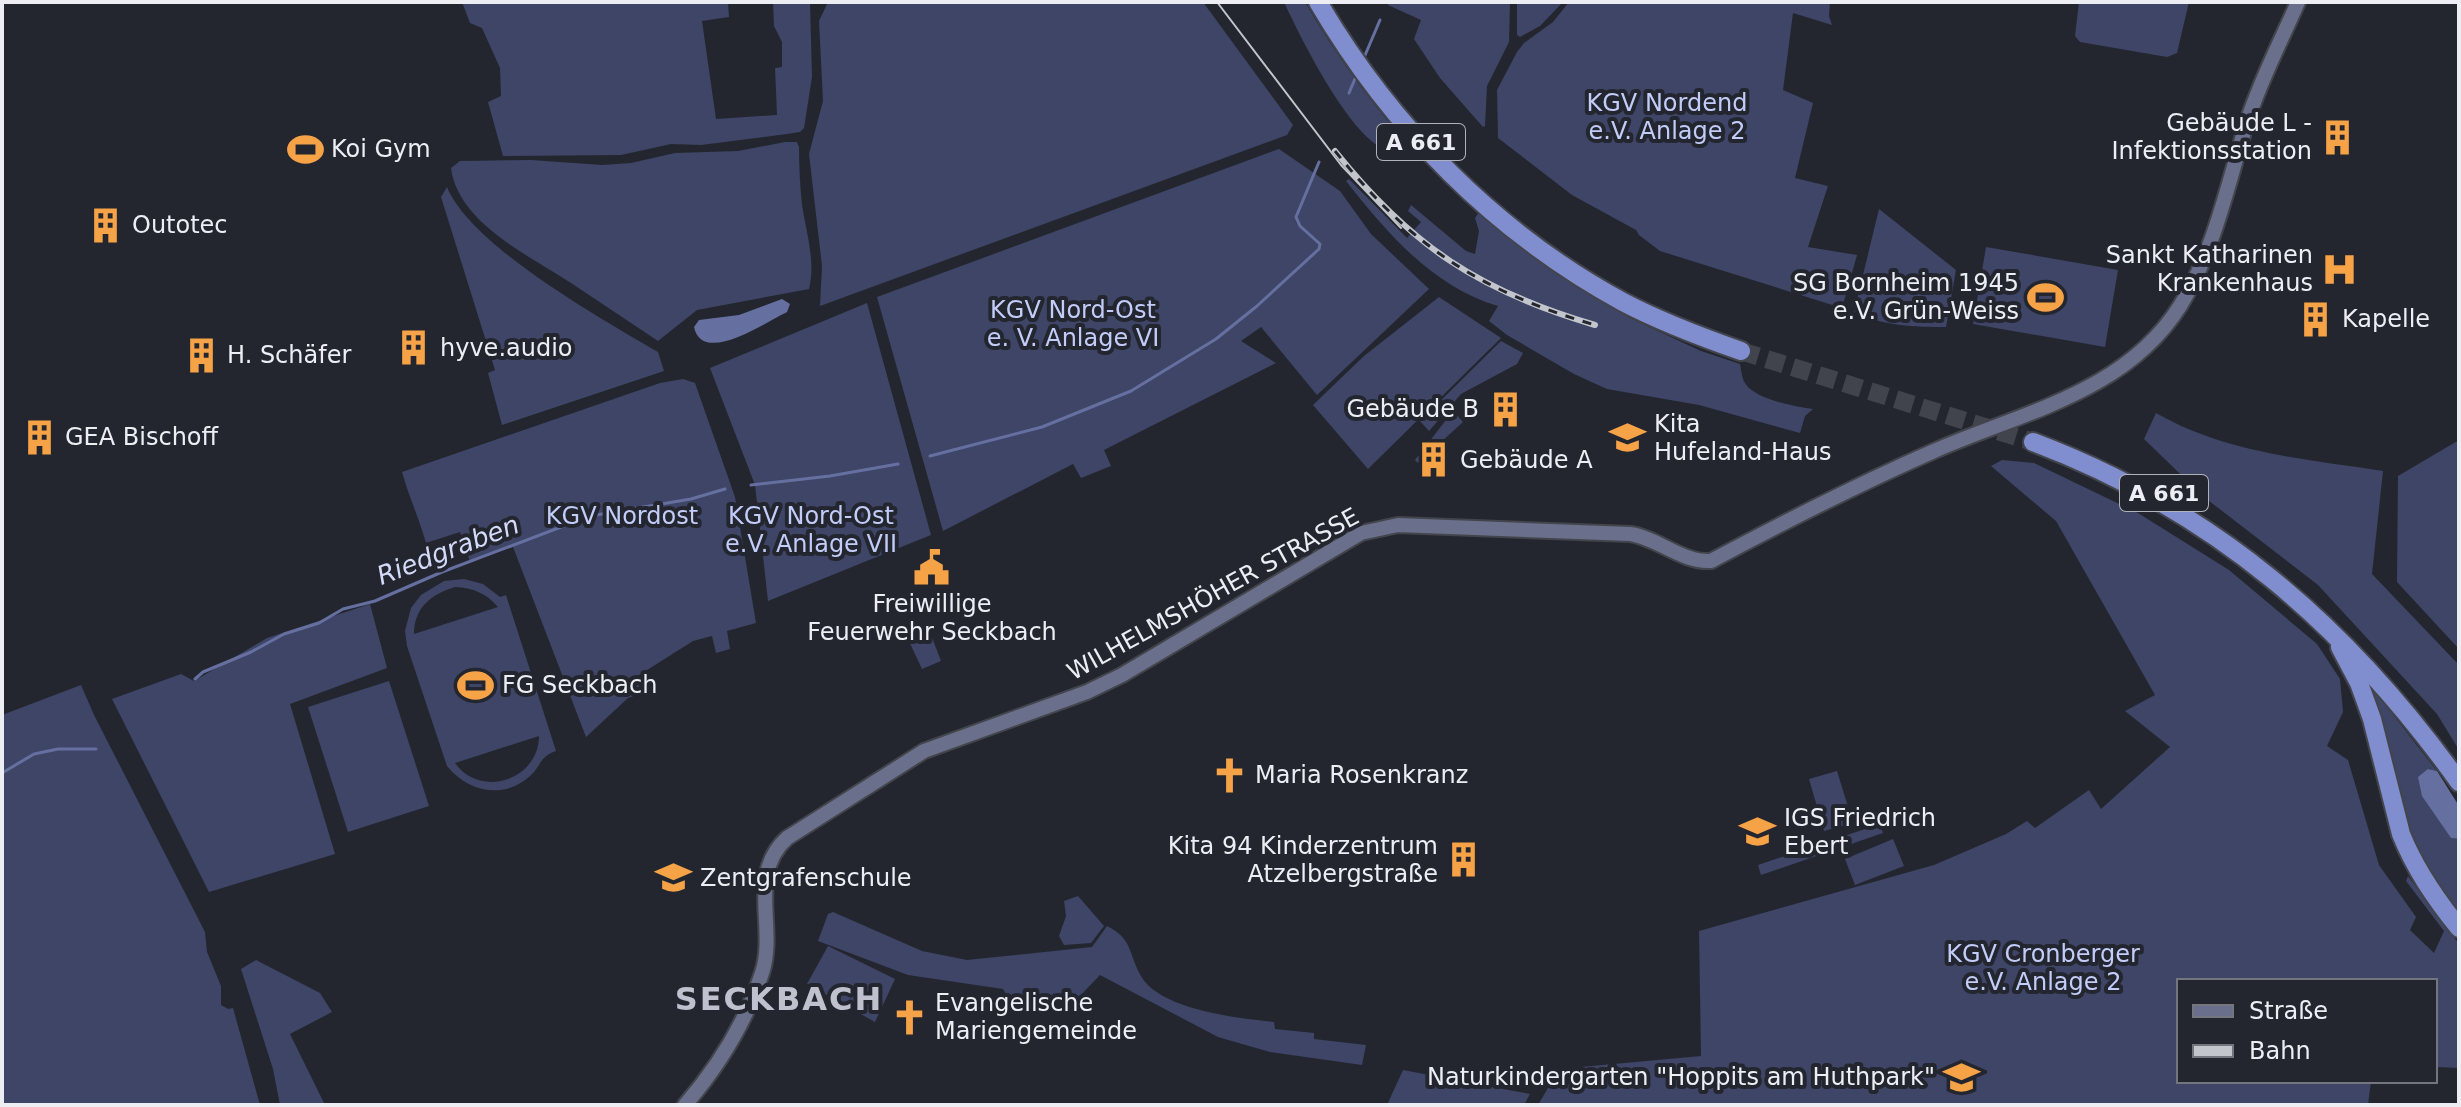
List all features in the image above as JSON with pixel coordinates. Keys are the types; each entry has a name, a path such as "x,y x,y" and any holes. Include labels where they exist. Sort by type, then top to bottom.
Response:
{"highway":[{"name":"A 661","path":"1318,2 1369,80 1433,156 1493,212 1554,252 1639,298 1743,346"},
{"name":"A 661","path":"1330,2 1380,78 1433,142 1554,252"},
{"name":"A 661","path":"2030,430 2185,516 2250,560 2331,630 2397,700 2459,782"},
{"name":"A 661","path":"2030,430 2148,483 2233,536 2284,574 2350,634 2405,692 2459,765"},
{"path":"2331,630 2365,696 2397,820 2409,854 2418,872 2459,928"}],"main road":[{"name":"WILHELMSHÖHER STRASSE","path":"685,1105 716,1067 762,974 766,951 764,889 776,848 916,755 1104,684 1374,528 1398,525 1630,534 1696,560 1711,561 1934,451 2030,430 2129,361 2151,342 2185,297 2218,221 2259,89 2298,2"}],"green space":[{"path":"462,2 728,2 729,17 702,21 716,119 777,115 775,68 782,67 782,42 774,26 773,2 810,2 812,77 804,128 800,132 701,145 671,144 621,155 503,156 488,102 501,96 500,68 482,28 470,23"},
{"path":"828,2 1203,2 1293,125 1287,135 820,306 822,266 809,154 823,101 819,21"},
{"path":"1284,2 1305,2 1358,83 1419,158 1398,156 1385,150 1356,125 1321,74"},
{"path":"1389,2 1510,2 1509,42 1487,86 1485,126 1440,78 1414,39 1421,20 1388,5"},
{"path":"1517,2 1563,2 1540,26 1520,37 1517,35"},
{"name":"KGV Nordend e.V. Anlage 2","path":"1569,2 1830,2 1832,25 1793,13 1783,90 1813,103 1795,178 1828,186 1808,247 1857,255 1842,308 1660,251 1636,230 1572,195 1498,138 1497,90 1524,43 1553,22"},
{"path":"2079,2 2189,2 2177,53 2167,57 2080,42 2075,36"},
{"path":"797,142 799,147 802,205 811,257 809,289 697,310 658,341 498,236 467,205 456,188 451,168 460,161 631,163 675,153 738,151"},
{"name":"KGV Nord-Ost e. V. Anlage VI","path":"1279,149 1340,191 1371,234 1429,289 1317,395 1261,327 1241,341 1276,363 1104,450 1111,466 1081,478 1073,464 943,531 877,297"},
{"path":"1349,179 1407,238 1421,222 1408,211 1411,205 1466,251 1475,254 1479,231 1475,218 1479,212 1546,263 1547,267 1630,318 1701,351 1740,364 1744,381 1757,394 1813,409 1805,416 1800,433 1699,405 1607,389 1574,374 1489,321 1498,306 1453,286 1413,256 1362,201 1346,181"},
{"path":"447,187 461,210 482,233 540,279 658,352 664,371 502,425 488,373 495,370 441,197"},
{"path":"1879,209 1956,270 1946,327 1888,323 1854,312"},
{"name":"SG Bornheim 1945 e.V. Grün-Weiss","path":"1986,247 2118,270 2105,347 1973,324"},
{"path":"1439,297 1501,338 1368,469 1313,405 1364,356"},
{"name":"KGV Nord-Ost e.V. Anlage VII","path":"867,303 931,535 768,601 755,485 710,368"},
{"path":"1501,341 1523,353 1517,364 1461,394 1429,431 1420,421"},
{"name":"KGV Nordost","path":"683,379 695,383 735,497 756,623 727,631 730,649 716,653 712,636 693,641 636,677 642,693 628,698 586,737 513,547 470,562 460,532 426,543 402,472 660,383"},
{"path":"1453,411 1463,422 1418,463 1415,460"},
{"path":"2156,413 2238,446 2383,471 2372,574 2459,665 2459,750 2437,714 2318,585 2204,497 2144,439"},
{"path":"2459,440 2459,649 2397,582 2398,476"},
{"name":"KGV Cronberger e.V. Anlage 2","path":"2002,460 2034,463 2138,513 2229,570 2317,644 2340,679 2343,712 2327,746 2348,760 2379,865 2416,917 2410,930 2434,953 2444,931 2406,881 2408,876 2459,944 2459,1068 2437,1067 2437,979 2177,979 2177,1083 2371,1083 2368,1105 1538,1105 1559,1069 1701,1056 1699,931 1934,865 2006,834 2027,821 2035,828 2089,790 2101,809 2170,747 2125,711 2155,695 2056,521 1991,466"},
{"name":"FG Seckbach","path":"464,579 483,584 500,597 506,595 556,751 543,759 520,784 509,788 487,790 476,787 465,782 447,766 407,646 405,631 411,608 421,595 444,581","holes":["455,587 479,592 498,607 414,634 417,617 426,603","539,736 529,764 506,780 479,780 466,774 455,763"]},
{"path":"370,604 387,668 290,704 335,854 209,892 112,699 181,674 194,681 267,638"},
{"path":"928,627 941,661 922,669 907,637"},
{"path":"389,681 429,806 348,832 308,707"},
{"path":"81,685 205,932 207,952 221,986 221,1005 233,1008 260,1105 2,1105 2,715"},
{"path":"2373,689 2437,771 2428,769 2451,838 2459,839 2459,914 2430,873 2411,833 2387,758"},
{"path":"1837,771 1853,823 1824,831 1809,779"},
{"path":"1880,824 1883,833 1761,875 1758,865"},
{"path":"1893,839 1904,866 1855,885 1845,859"},
{"path":"1078,896 1104,926 1091,943 1064,945 1059,936 1066,916 1064,901"},
{"path":"833,912 922,951 967,960 1092,947 1107,926 1126,941 1141,976 1151,988 1165,997 1201,1010 1274,1022 1275,1029 1314,1033 1314,1039 1366,1045 1362,1065 1270,1052 1218,1037 1100,975 1079,997 1016,1009 1003,989 908,975 818,941 828,914"},
{"path":"828,946 895,979 875,1022 807,984"},
{"path":"256,960 320,993 332,1012 290,1034 325,1105 280,1105 273,1069 241,969"},
{"path":"1403,1070 1530,1094 1524,1105 1387,1105"}],"shaded area":[{"path":"782,299 790,304 787,312 736,338 709,343 699,338 694,327 699,320 739,315"},
{"path":"2428,769 2437,771 2459,806 2459,839 2451,838 2422,796 2418,777"}],"waterway":[{"name":"Riedgraben","path":"1363,60 1380,20"},
{"name":"Riedgraben","path":"1349,93 1357,74"},
{"name":"Riedgraben","path":"930,456 1042,427 1131,391 1216,339 1319,249 1320,244 1300,226 1296,217 1319,162"},
{"name":"Riedgraben","path":"751,485 898,464"},
{"name":"Riedgraben","path":"195,679 203,672 284,634 319,623 343,609 375,601 590,516 691,499 725,489"},
{"name":"Riedgraben","path":"2,773 34,754 58,749 96,749"}],"tunnel":[{"path":"1741,351 2033,442"}],"tram line":[{"path":"1217,2 1341,165 1401,228"}],"railway":[{"path":"1335,151 1391,213 1450,261 1516,297 1595,325"}],"place":[{"name":"Gebäude L - Infektionsstation","path":"2338,137"},
{"name":"Koi Gym","path":"305,149"},
{"name":"Outotec","path":"106,225"},
{"name":"Sankt Katharinen Krankenhaus","path":"2339,269"},
{"name":"SG Bornheim 1945 e.V. Grün-Weiss","path":"2045,297"},
{"name":"Kapelle","path":"2316,319"},
{"name":"hyve.audio","path":"414,348"},
{"name":"H. Schäfer","path":"201,355"},
{"name":"Gebäude B","path":"1505,409"},
{"name":"GEA Bischoff","path":"39,437"},
{"name":"Kita Hufeland-Haus","path":"1628,438"},
{"name":"Gebäude A","path":"1434,460"},
{"name":"Freiwillige Feuerwehr Seckbach","path":"932,567"},
{"name":"FG Seckbach","path":"476,685"},
{"name":"Maria Rosenkranz","path":"1229,775"},
{"name":"IGS Friedrich Ebert","path":"1758,832"},
{"name":"Kita 94 Kinderzentrum Atzelbergstraße","path":"1464,860"},
{"name":"Zentgrafenschule","path":"674,878"},
{"name":"Evangelische Mariengemeinde","path":"909,1017"},
{"name":"Naturkindergarten \"Hoppits am Huthpark\"","path":"1961,1077"}],"district":[{"name":"SECKBACH","path":"779,999"}]}
